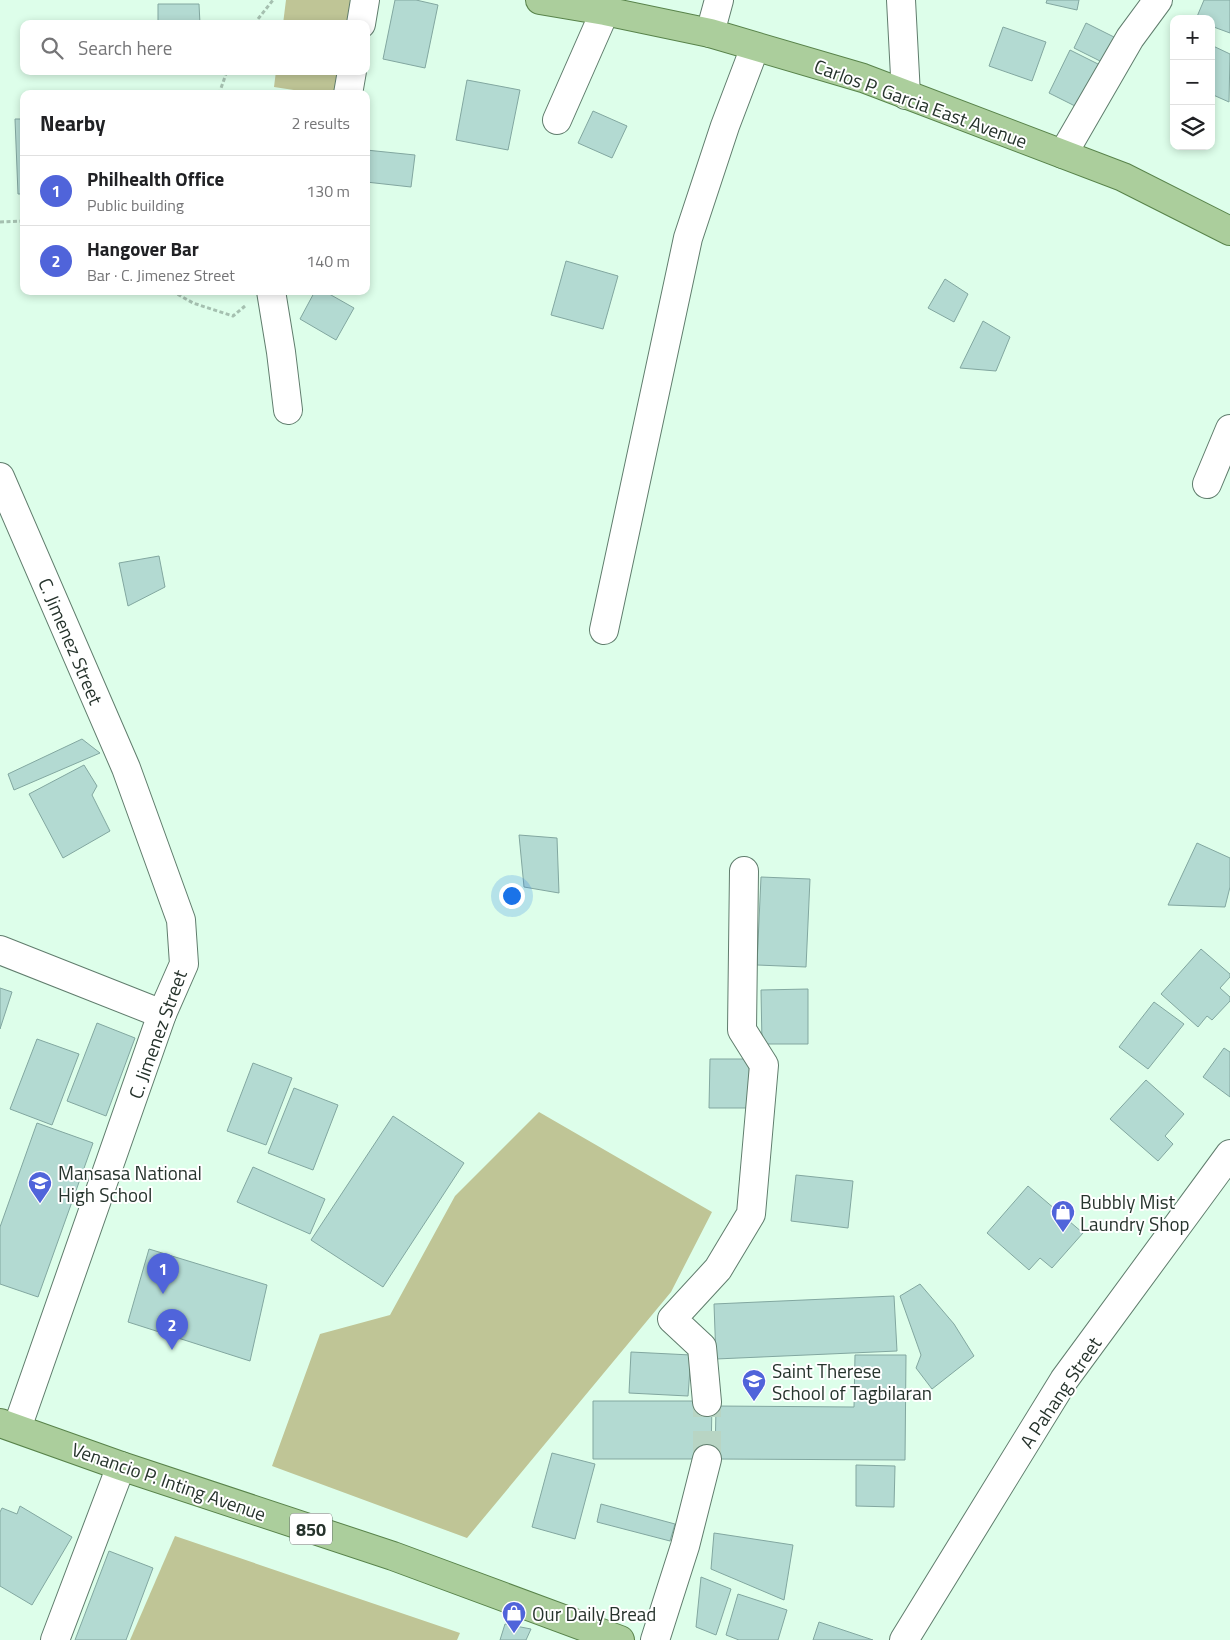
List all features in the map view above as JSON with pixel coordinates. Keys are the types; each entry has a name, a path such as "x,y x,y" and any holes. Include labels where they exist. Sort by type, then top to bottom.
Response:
{"main road":[{"name":"Carlos P. Garcia East Avenue","path":"540,0 605,11 710,33 863,78 1123,177 1230,232"},
{"name":"Venancio P. Inting Avenue","path":"9,1426 121,1466 393,1556 620,1640"}],"street":[{"path":"362,20 365,0"},
{"path":"710,33 719,0"},
{"path":"901,0 906,94"},
{"path":"1062,154 1130,38 1158,0"},
{"path":"558,120 605,11"},
{"path":"604,630 688,238 725,126 755,47"},
{"path":"349,90 351,75"},
{"path":"261,296 281,352 288,410"},
{"path":"1207,484 1230,429"},
{"name":"C. Jimenez Street","path":"0,477 126,768 181,920 184,964 162,1014 9,1426"},
{"path":"707,1402 702,1347 672,1319 718,1269 751,1214 764,1065 742,1030 744,871"},
{"path":"0,950 162,1014"},
{"name":"A Pahang Street","path":"904,1640 1064,1380 1230,1154"},
{"path":"655,1640 685,1546 707,1459"},
{"path":"55,1640 121,1466"}],"path":[{"path":"257,20 273,0"},
{"path":"220,90 226,75"},
{"path":"0,222 20,221"},
{"path":"179,295 192,303 233,316 261,296"}],"green space":[{"path":"286,0 351,0 348,20 284,20"},
{"path":"276,75 340,75 339,90 294,90 274,87"},
{"path":"539,1112 712,1212 671,1292 467,1538 272,1466 320,1334 390,1315 455,1196"},
{"path":"175,1536 460,1633 457,1640 130,1640"}],"building":[{"path":"395,0 416,0 438,5 425,68 383,59"},
{"path":"1047,0 1079,0 1077,10 1046,3"},
{"path":"1204,0 1230,0 1230,33 1215,27 1215,15 1198,15"},
{"path":"158,4 199,4 200,20 158,20"},
{"path":"1086,23 1116,38 1104,63 1074,48"},
{"path":"1003,27 1046,42 1032,81 989,66"},
{"path":"1215,47 1230,54 1229,102 1215,96"},
{"path":"1070,50 1102,66 1081,109 1049,93"},
{"path":"467,80 520,90 508,150 456,140"},
{"path":"593,111 627,126 612,158 578,143"},
{"path":"15,119 20,119 20,194 18,194"},
{"path":"370,150 415,155 411,187 370,182"},
{"path":"566,261 618,276 603,329 551,315"},
{"path":"945,279 968,294 954,322 928,308"},
{"path":"313,295 331,295 354,308 336,340 300,319"},
{"path":"983,321 1010,337 996,371 960,368"},
{"path":"159,556 165,587 128,606 119,563"},
{"path":"82,739 100,753 14,790 8,774"},
{"path":"84,765 97,786 92,795 110,831 63,858 29,794"},
{"path":"519,835 557,838 559,893 524,887"},
{"path":"1197,843 1230,858 1230,887 1225,907 1168,905"},
{"path":"761,877 810,879 806,967 757,965"},
{"path":"1201,949 1230,974 1230,977 1220,988 1230,997 1230,1001 1212,1020 1207,1016 1198,1027 1161,994"},
{"path":"0,988 12,992 0,1029"},
{"path":"808,989 808,1044 762,1044 761,990"},
{"path":"1154,1002 1184,1024 1148,1069 1119,1047"},
{"path":"97,1023 135,1038 106,1116 67,1101"},
{"path":"37,1039 79,1054 52,1125 10,1109"},
{"path":"1224,1048 1230,1052 1230,1097 1203,1077"},
{"path":"710,1059 749,1059 750,1108 709,1108"},
{"path":"253,1063 292,1078 266,1145 227,1131"},
{"path":"1146,1080 1184,1114 1165,1136 1173,1144 1158,1161 1110,1119"},
{"path":"294,1088 338,1105 313,1170 268,1153"},
{"path":"393,1116 464,1163 383,1287 311,1240"},
{"path":"37,1123 93,1143 38,1297 0,1284 0,1227"},
{"path":"253,1167 325,1199 310,1234 237,1202"},
{"path":"796,1175 853,1181 848,1228 791,1221"},
{"path":"1028,1186 1083,1233 1052,1268 1040,1258 1029,1270 987,1233"},
{"path":"149,1249 267,1285 250,1361 128,1322"},
{"path":"920,1284 954,1324 974,1356 932,1389 916,1368 921,1355 900,1296"},
{"path":"894,1296 897,1351 716,1359 714,1304"},
{"path":"631,1352 691,1355 688,1396 629,1393"},
{"path":"855,1355 906,1355 905,1460 715,1459 716,1406 854,1407"},
{"path":"593,1401 712,1401 711,1459 593,1459"},
{"path":"552,1453 595,1464 575,1539 532,1527"},
{"path":"856,1465 895,1466 894,1507 856,1506"},
{"path":"601,1504 675,1524 670,1541 597,1522"},
{"path":"20,1506 72,1537 32,1605 0,1586 0,1512 2,1508 17,1514"},
{"path":"714,1533 793,1545 784,1600 711,1569"},
{"path":"109,1551 153,1568 126,1640 75,1640"},
{"path":"701,1577 731,1589 716,1635 696,1627"},
{"path":"738,1594 787,1610 778,1640 739,1640 726,1635"},
{"path":"819,1622 873,1640 813,1640"},
{"path":"505,1624 531,1629 526,1640 500,1640"}],"tunnel":[{"path":"707,1402 707,1459"}],"place":[{"name":"Mansasa National High School","path":"40,1204"},
{"name":"Bubbly Mist Laundry Shop","path":"1063,1233"},
{"name":"Philhealth Office","path":"163,1294"},
{"name":"Hangover Bar","path":"172,1350"},
{"name":"Saint Therese School of Tagbilaran","path":"754,1402"},
{"name":"Our Daily Bread","path":"514,1634"}]}
